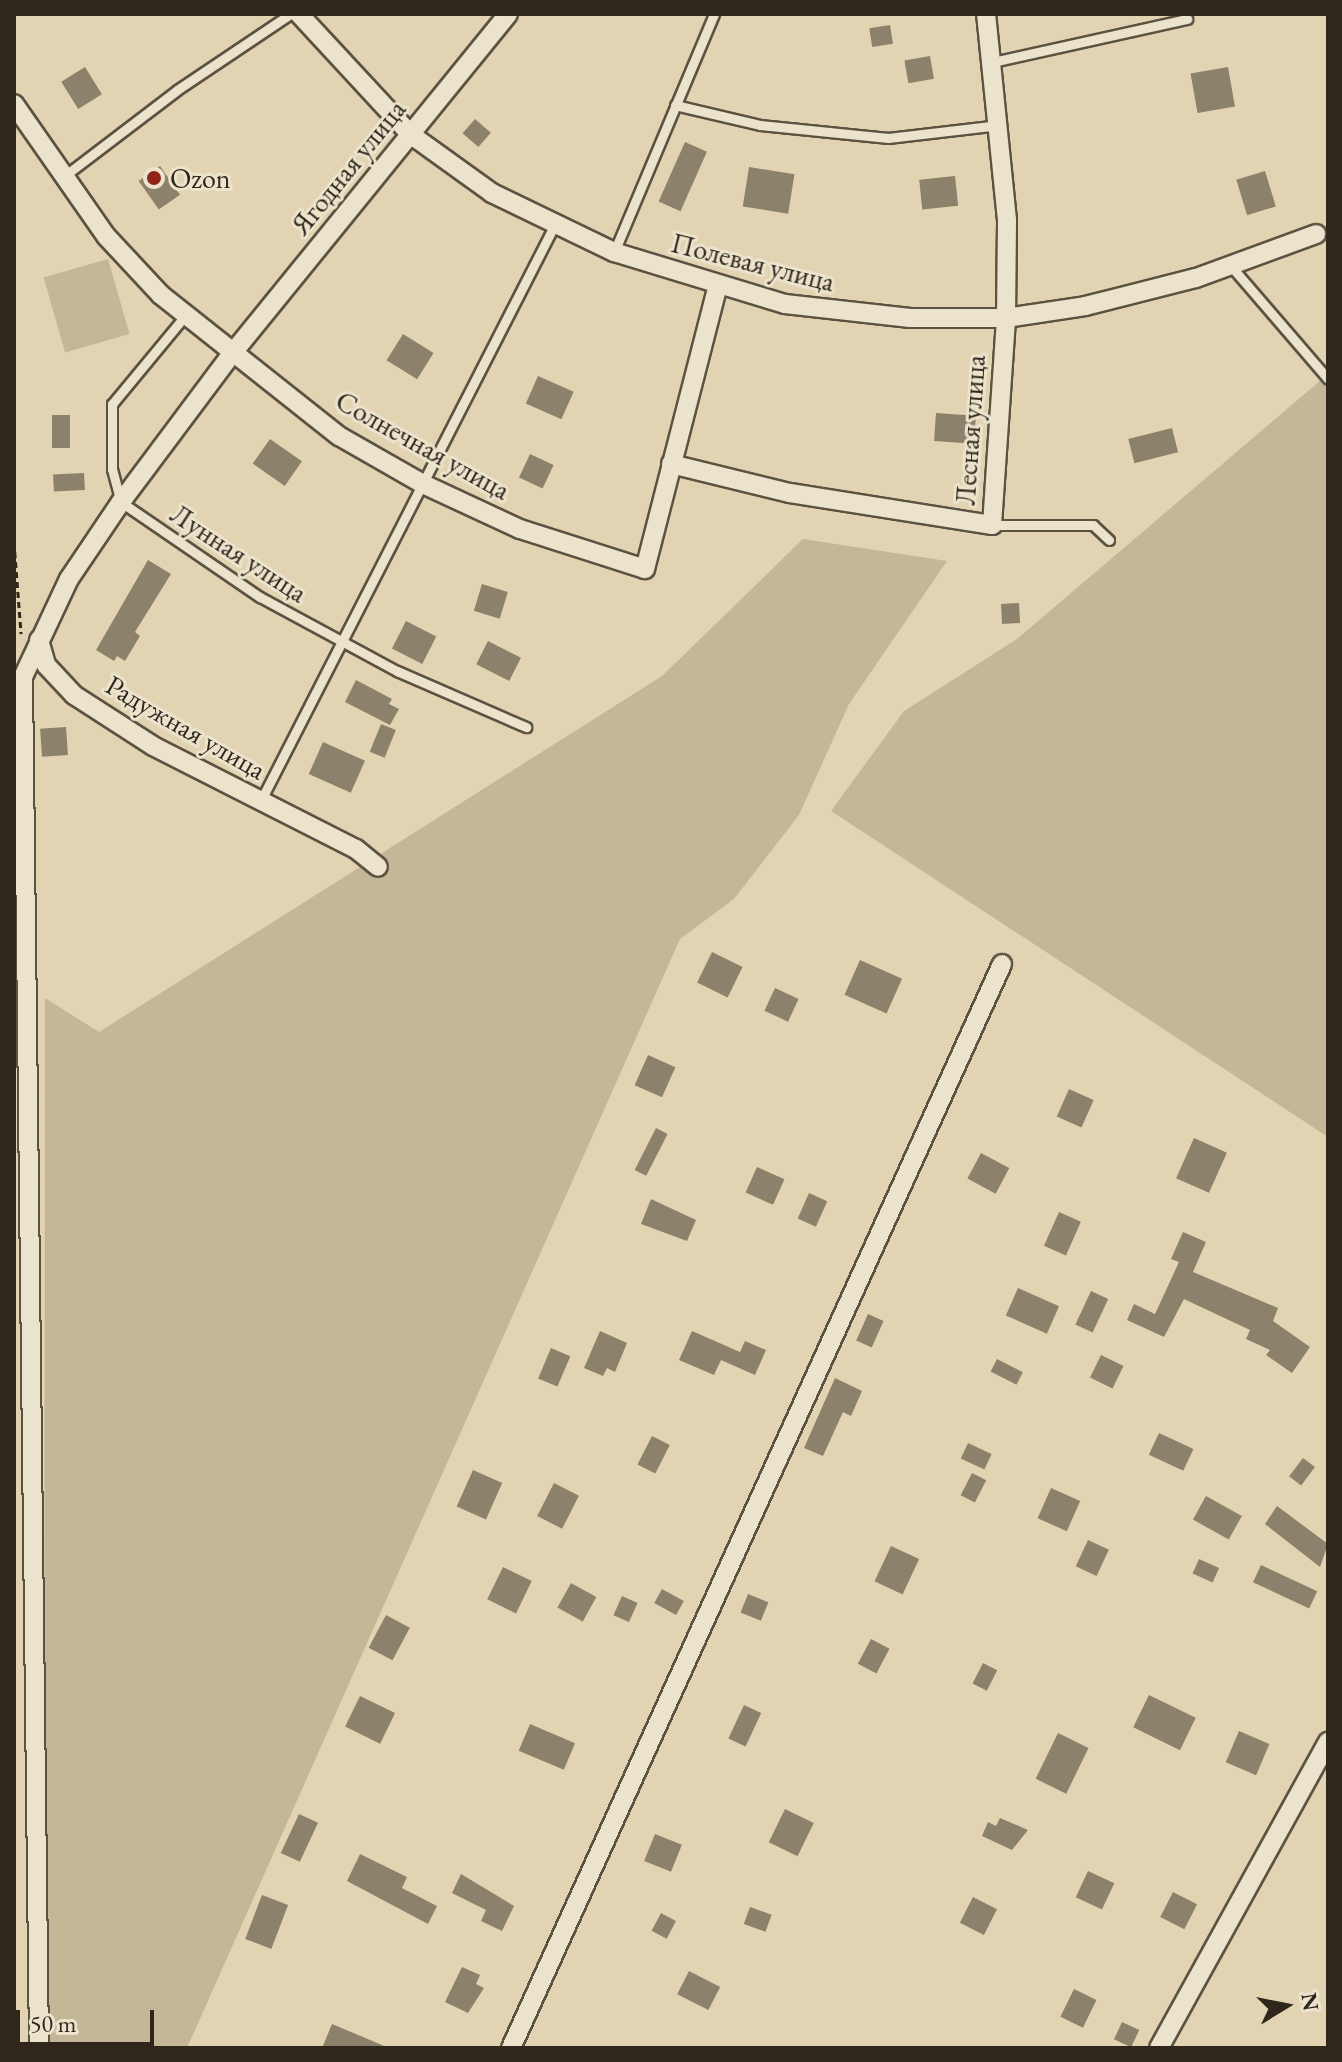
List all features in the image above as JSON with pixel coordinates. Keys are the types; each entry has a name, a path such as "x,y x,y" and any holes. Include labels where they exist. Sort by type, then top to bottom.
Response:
{"street":[{"name":"Полевая улица","path":"299,14 410,134 492,193 554,226 614,252 717,288 851,314 1006,318 1085,306 1230,265 1316,234"},
{"name":"Ягодная улица","path":"231,355 508,14"},
{"name":"Лесная улица","path":"671,464 790,493 992,525 1006,318 1007,220 986,14"},
{"name":"Солнечная улица","path":"14,104 106,236 184,317 339,436 423,484 520,529 645,569 717,288"},
{"path":"39,2048 23,677 30,643 69,579 121,502 231,355"},
{"name":"Радужная улица","path":"30,643 74,695 153,746 356,849 378,867"},
{"path":"511,2048 1002,964"},
{"path":"1159,2048 1328,1742"}],"lane":[{"path":"63,177 177,90 290,14"},
{"path":"614,252 714,14"},
{"path":"993,62 1187,19"},
{"path":"675,105 760,125 888,138 999,125"},
{"path":"260,802 554,226"},
{"path":"1230,265 1328,379"},
{"path":"121,502 112,469 112,404 184,317"},
{"name":"Лунная улица","path":"121,502 260,597 343,643 526,727"},
{"path":"992,525 1093,525 1109,540"}],"path":[{"path":"14,542 30,643"}],"shaded area":[{"path":"108,259 129,334 65,352 44,277"},
{"path":"1328,374 1328,1137 831,811 904,711 1017,639"},
{"path":"803,539 947,561 849,704 799,815 734,899 680,939 187,2048 44,2048 45,998 99,1032 662,676"}],"building":[{"path":"890,25 893,44 872,47 869,28"},
{"path":"930,56 934,79 908,83 904,61"},
{"path":"85,67 102,94 78,109 61,82"},
{"path":"1228,67 1235,106 1198,113 1191,74"},
{"path":"475,119 491,133 478,147 463,133"},
{"path":"685,142 707,152 680,211 659,201"},
{"path":"160,166 180,195 159,210 139,181"},
{"path":"749,167 794,174 788,214 743,207"},
{"path":"1265,171 1276,206 1247,215 1236,180"},
{"path":"955,176 958,206 922,210 919,180"},
{"path":"403,334 434,353 417,379 387,360"},
{"path":"538,376 574,392 561,419 526,403"},
{"path":"936,413 976,416 974,444 934,441"},
{"path":"52,415 70,415 70,448 52,448"},
{"path":"1172,428 1178,452 1134,463 1128,439"},
{"path":"270,439 302,461 285,486 253,464"},
{"path":"530,454 554,465 543,489 519,478"},
{"path":"84,473 85,490 54,492 53,475"},
{"path":"148,560 171,574 135,632 140,636 125,661 117,656 114,661 96,650"},
{"path":"482,584 508,592 500,619 474,611"},
{"path":"1019,603 1020,623 1002,624 1001,604"},
{"path":"406,621 436,636 422,664 392,649"},
{"path":"488,641 521,658 509,681 476,664"},
{"path":"356,680 392,699 389,704 399,709 390,725 345,702"},
{"path":"381,724 396,730 385,758 370,752"},
{"path":"66,727 68,755 42,757 40,729"},
{"path":"323,742 365,761 351,793 309,774"},
{"path":"712,952 743,967 728,997 697,983"},
{"path":"860,960 902,979 887,1013 845,995"},
{"path":"775,988 799,999 788,1022 764,1011"},
{"path":"648,1055 675,1067 662,1097 635,1085"},
{"path":"1069,1089 1094,1100 1081,1127 1057,1116"},
{"path":"656,1128 668,1134 646,1176 635,1170"},
{"path":"1194,1138 1227,1153 1209,1193 1176,1178"},
{"path":"981,1153 1009,1168 996,1194 967,1179"},
{"path":"757,1167 784,1179 773,1205 746,1193"},
{"path":"809,1193 827,1201 816,1227 798,1219"},
{"path":"651,1199 696,1220 687,1241 641,1224"},
{"path":"1059,1212 1081,1222 1066,1256 1044,1246"},
{"path":"1183,1232 1206,1242 1193,1272 1278,1308 1273,1321 1310,1347 1292,1373 1266,1355 1270,1350 1246,1339 1250,1330 1184,1299 1164,1337 1127,1320 1134,1304 1155,1314 1179,1262 1171,1259"},
{"path":"1018,1288 1059,1306 1047,1334 1006,1315"},
{"path":"1091,1291 1108,1299 1093,1333 1075,1325"},
{"path":"868,1314 884,1321 872,1347 856,1340"},
{"path":"600,1331 627,1343 615,1372 607,1368 603,1376 584,1368"},
{"path":"692,1331 740,1352 745,1341 766,1350 755,1375 721,1360 714,1375 679,1360"},
{"path":"551,1348 570,1356 557,1387 538,1378"},
{"path":"1101,1355 1123,1366 1113,1388 1090,1377"},
{"path":"997,1359 1023,1372 1016,1385 991,1371"},
{"path":"835,1378 862,1391 851,1416 843,1412 823,1456 804,1448"},
{"path":"1159,1433 1193,1449 1183,1471 1149,1455"},
{"path":"652,1436 670,1445 655,1474 637,1465"},
{"path":"968,1443 992,1454 984,1469 961,1458"},
{"path":"1303,1458 1315,1467 1301,1485 1289,1476"},
{"path":"473,1470 502,1483 486,1520 457,1507"},
{"path":"972,1473 986,1480 975,1503 961,1495"},
{"path":"554,1483 579,1496 562,1529 537,1516"},
{"path":"1051,1488 1080,1501 1067,1531 1038,1518"},
{"path":"1206,1496 1242,1516 1229,1539 1193,1520"},
{"path":"1277,1506 1328,1544 1320,1567 1265,1524"},
{"path":"1088,1540 1109,1550 1097,1576 1076,1566"},
{"path":"891,1546 919,1559 903,1594 875,1581"},
{"path":"1199,1559 1219,1568 1213,1583 1192,1574"},
{"path":"1261,1565 1317,1591 1309,1608 1253,1582"},
{"path":"503,1567 532,1581 516,1613 487,1599"},
{"path":"571,1583 596,1597 583,1622 557,1607"},
{"path":"662,1589 684,1601 676,1615 654,1603"},
{"path":"748,1594 768,1602 761,1621 741,1613"},
{"path":"622,1596 638,1603 629,1622 613,1615"},
{"path":"386,1615 410,1628 392,1660 369,1648"},
{"path":"871,1639 890,1649 876,1674 858,1664"},
{"path":"983,1663 997,1670 987,1691 973,1683"},
{"path":"1149,1695 1196,1718 1180,1750 1133,1727"},
{"path":"360,1696 395,1713 380,1744 345,1727"},
{"path":"744,1705 761,1713 746,1747 728,1739"},
{"path":"530,1724 575,1743 564,1770 519,1751"},
{"path":"1239,1731 1269,1744 1256,1775 1226,1762"},
{"path":"1058,1733 1089,1748 1066,1794 1036,1779"},
{"path":"785,1809 814,1823 798,1856 769,1842"},
{"path":"299,1814 318,1823 300,1862 281,1853"},
{"path":"1000,1818 1028,1830 1012,1850 982,1836 988,1822 996,1826"},
{"path":"655,1834 682,1845 671,1872 644,1861"},
{"path":"360,1854 407,1877 402,1888 437,1906 428,1924 347,1881"},
{"path":"1088,1871 1114,1883 1102,1910 1076,1897"},
{"path":"461,1874 514,1906 502,1931 481,1921 486,1910 452,1893"},
{"path":"1173,1892 1197,1904 1184,1929 1160,1917"},
{"path":"262,1895 288,1905 271,1949 245,1939"},
{"path":"973,1897 997,1909 984,1935 960,1923"},
{"path":"750,1907 772,1915 765,1932 744,1924"},
{"path":"661,1913 676,1921 667,1939 652,1931"},
{"path":"462,1967 480,1975 476,1984 484,1988 468,2013 445,2002"},
{"path":"689,1971 720,1987 708,2010 677,1994"},
{"path":"1074,1989 1096,2000 1083,2028 1060,2017"},
{"path":"1122,2022 1139,2030 1131,2047 1114,2039"},
{"path":"332,2024 389,2048 322,2048"}],"place":[{"name":"Ozon","path":"154,178"}]}
